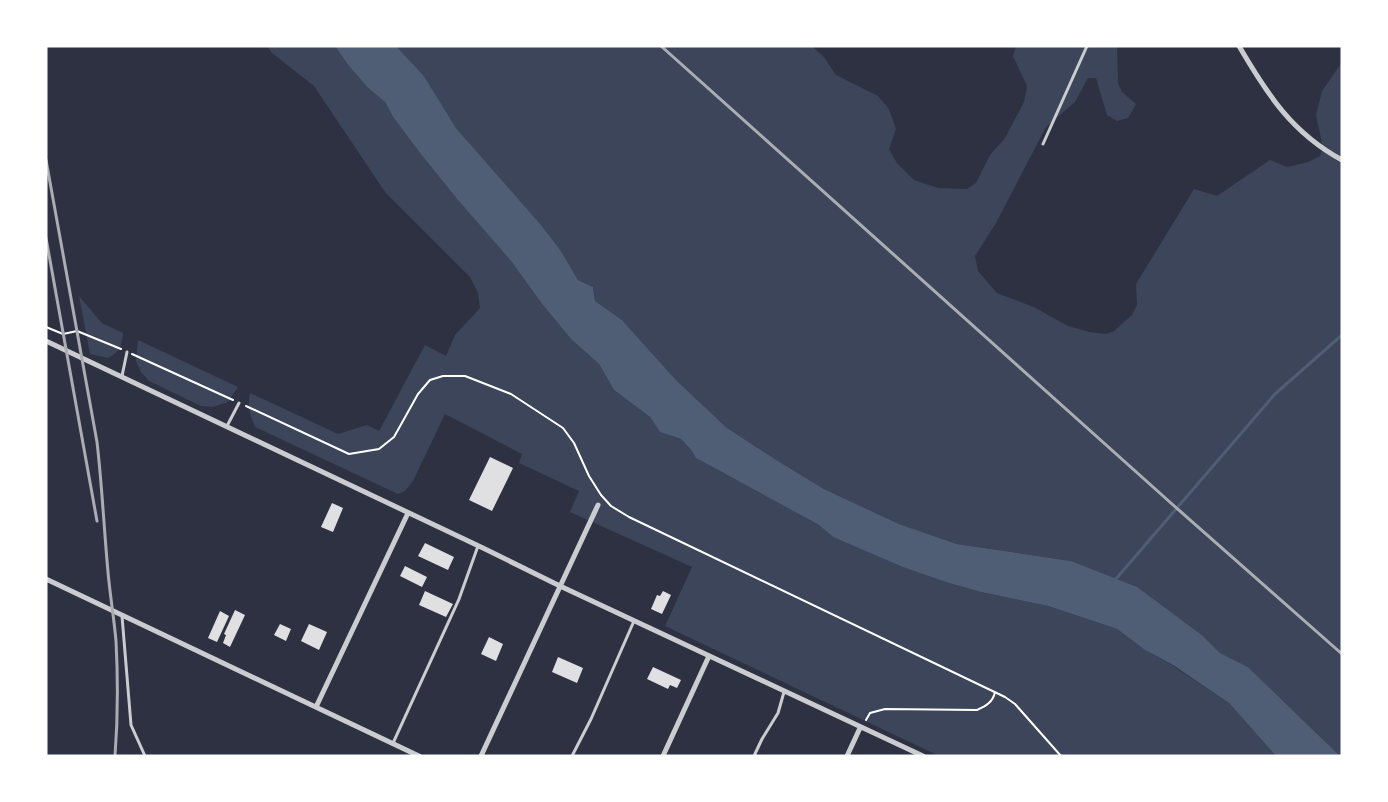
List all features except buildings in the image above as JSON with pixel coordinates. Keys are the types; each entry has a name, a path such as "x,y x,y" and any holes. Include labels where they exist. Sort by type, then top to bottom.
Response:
{"street":[{"path":"1239,46 1268,94 1282,112 1298,129 1342,160"},
{"path":"46,341 860,728 923,756"},
{"path":"481,756 598,505"},
{"path":"316,707 408,513"},
{"path":"46,579 419,756"},
{"path":"664,756 709,656"},
{"path":"847,756 860,728"}],"lane":[{"path":"1043,144 1087,46"},
{"path":"122,376 127,352"},
{"path":"227,426 239,403"},
{"path":"393,743 459,599 478,546"},
{"path":"122,615 131,725 146,756"},
{"path":"572,756 592,719 634,621"},
{"path":"754,756 778,713 784,692"}],"path":[{"path":"46,327 63,334 77,331 349,454 378,449 394,437 418,394 430,380 443,376 465,376 488,384 511,394 563,428 574,443 589,476 601,495 611,506 1005,697 1015,704 1061,756"},
{"path":"860,728 870,713 885,709 977,710 988,704 994,697 995,692"}],"shaded area":[{"path":"267,46 335,46 348,65 368,88 385,102 393,117 420,153 511,261 542,304 571,339 599,364 614,390 650,417 660,432 681,439 696,458 819,525 833,537 949,583 981,592 1048,606 1117,629 1145,650 1172,665 1229,703 1276,756 939,756 665,626 692,567 570,512 579,491 519,463 522,454 445,414 413,481 405,491 398,494 255,427 250,410 250,393 338,434 367,425 379,431 425,345 446,356 455,335 480,308 478,293 470,277 385,192 314,86 272,53"},
{"path":"335,46 396,46 424,76 456,128 542,226 561,251 578,280 593,287 595,301 622,320 676,380 727,428 824,489 899,524 957,544 1071,561 1137,587 1203,636 1220,653 1248,667 1340,756 1276,756 1229,703 1173,665 1145,650 1117,629 1048,606 981,592 903,567 833,537 819,525 696,458 681,439 660,432 650,417 614,390 599,364 571,339 542,304 511,261 420,153 393,117 385,102 368,88 348,65"},
{"path":"396,46 812,46 824,57 836,75 878,96 889,109 896,129 889,149 897,163 914,180 938,188 967,189 976,183 990,155 1005,138 1024,102 1027,86 1013,56 1016,46 1117,46 1118,83 1122,92 1136,104 1128,118 1117,121 1107,115 1096,78 1088,78 1075,102 1046,127 996,223 975,256 978,271 997,293 1034,307 1068,326 1089,332 1106,334 1114,331 1132,315 1137,305 1136,284 1194,189 1217,196 1270,160 1287,167 1308,162 1320,156 1323,148 1316,115 1322,91 1342,62 1342,756 1248,667 1220,653 1203,636 1071,561 957,544 899,524 824,489 727,428 676,380 622,320 595,301 593,287 578,280 561,251 542,226 456,128 424,76"},
{"path":"79,296 102,323 123,333 120,348 108,358 90,354"},
{"path":"138,340 238,387 228,402 213,407 201,406 149,381 141,372 136,361"}],"waterway":[{"path":"1115,580 1275,394 1342,335"}],"railway":[{"path":"661,46 1342,654"},
{"path":"46,160 97,442 116,641 117,727 115,756"},
{"path":"46,238 97,521"}]}
